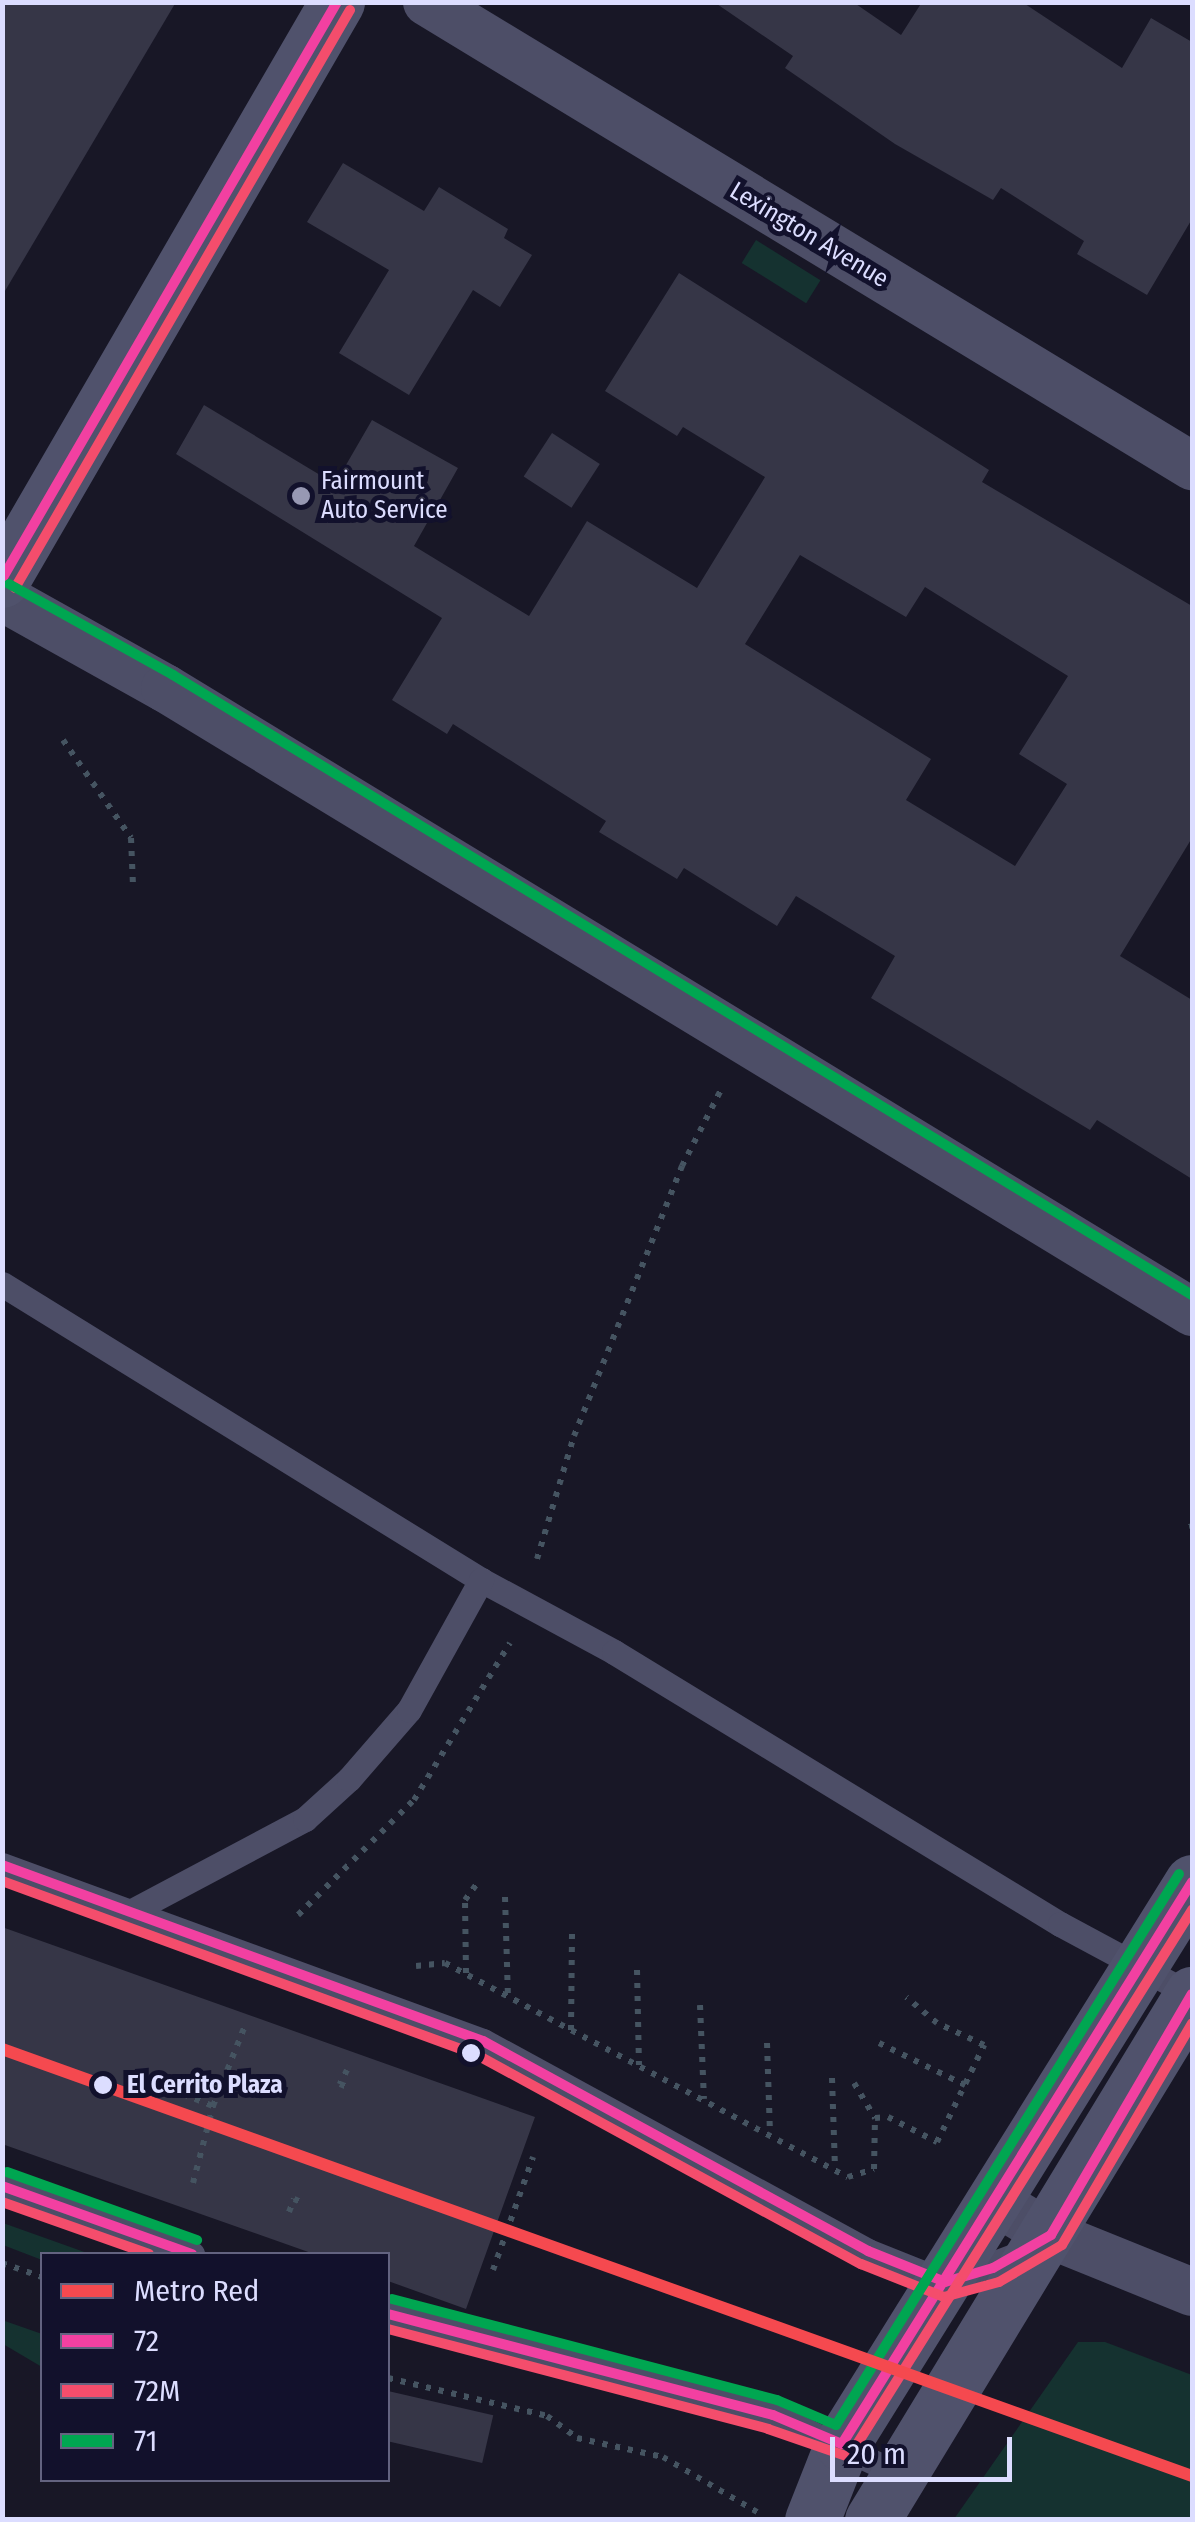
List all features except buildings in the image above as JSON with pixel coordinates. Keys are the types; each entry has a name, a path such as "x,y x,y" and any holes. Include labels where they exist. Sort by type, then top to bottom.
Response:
{"street":[{"path":"2,580 337,2"},
{"name":"Lexington Avenue","path":"427,2 1192,466"},
{"path":"2,597 165,688 748,1038 1192,1312"},
{"path":"812,2520 842,2444 1192,1882"},
{"path":"885,2497 1051,2236 1192,1994"},
{"path":"996,2202 1051,2236 1192,2292"}],"lane":[{"path":"2,1284 482,1580 614,1652 1141,1968 1192,1994"},
{"path":"132,1911 305,1820 409,1710 482,1580"},
{"path":"2,1865 484,2041 868,2251 945,2282 993,2268 1051,2236"},
{"path":"2,2186 186,2252"},
{"path":"390,2315 773,2415 842,2444 885,2497"}],"path":[{"path":"63,740 131,838 134,886"},
{"path":"298,1916 414,1800 512,1640 580,1421 682,1166 748,1038"},
{"path":"466,1974 466,1900 478,1882"},
{"path":"505,1897 508,1997"},
{"path":"571,2030 572,1934"},
{"path":"415,1966 445,1962 848,2177 874,2169 876,2118 854,2083"},
{"path":"637,1970 639,2066"},
{"path":"876,2118 888,2117 937,2142 984,2045 938,2023 906,1998"},
{"path":"700,2005 704,2100"},
{"path":"194,2183 213,2106 246,2023"},
{"path":"767,2042 770,2136"},
{"path":"878,2044 965,2084"},
{"path":"347,2070 340,2084 350,2088"},
{"path":"832,2078 835,2170"},
{"path":"183,2094 213,2106"},
{"path":"492,2270 532,2158"},
{"path":"290,2212 294,2199 303,2203"},
{"path":"2,2263 40,2276"},
{"path":"390,2378 547,2416 577,2438 663,2457 755,2512"}],"green space":[{"path":"756,240 820,280 806,303 742,263"},
{"path":"2,2223 84,2252 40,2252 40,2259 3,2245"},
{"path":"2,2320 40,2333 40,2366 3,2344"},
{"path":"1078,2342 1105,2342 1192,2375 1192,2519 954,2519"}],"metro line":[{"name":"Red","path":"2,2049 1192,2476"}],"transit line":[{"name":"72","path":"2,579 337,2"},
{"name":"72M","path":"15,588 350,10"},
{"name":"71","path":"9,584 173,675 1192,1295"},
{"name":"72","path":"2,1865 483,2041 868,2251 945,2282 993,2268 1051,2235 1192,1994"},
{"name":"71","path":"392,2299 777,2400 836,2425 1179,1874"},
{"name":"72M","path":"2,1881 477,2055 861,2264 944,2297 999,2282 1062,2245 1192,2023"},
{"name":"72","path":"390,2315 773,2415 842,2444 1192,1882"},
{"name":"72M","path":"390,2330 768,2429 849,2457 1192,1910"},
{"name":"71","path":"7,2172 197,2240"},
{"name":"72","path":"2,2186 186,2252"},
{"name":"72M","path":"2,2202 143,2252"}],"place":[{"name":"Fairmount Auto Service","path":"301,496"},
{"name":"El Cerrito Plaza","path":"103,2085"}]}
